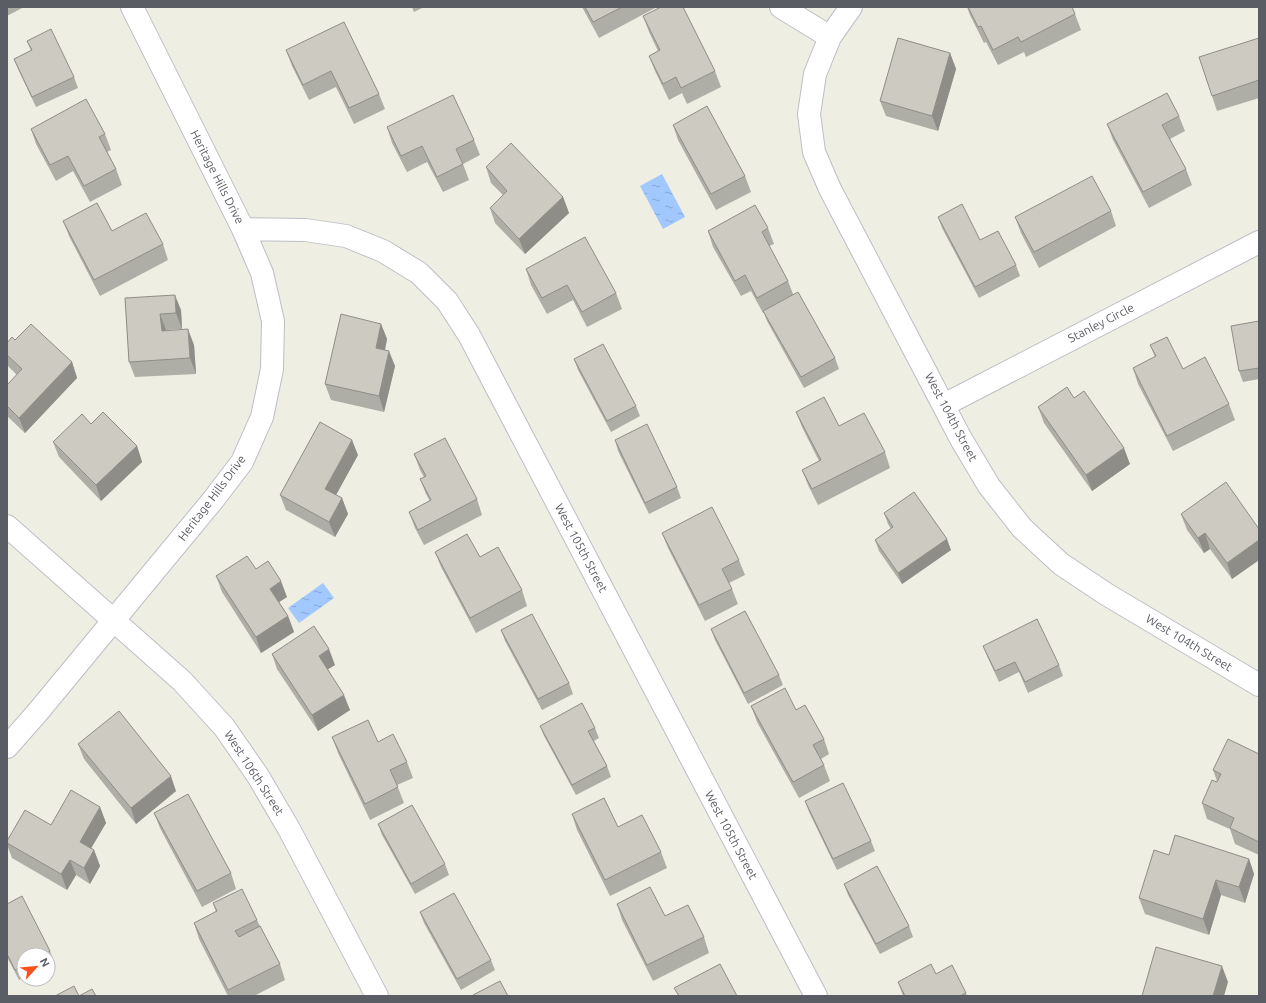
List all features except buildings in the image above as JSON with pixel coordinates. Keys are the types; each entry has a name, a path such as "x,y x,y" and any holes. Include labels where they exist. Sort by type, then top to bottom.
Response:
{"street":[{"name":"Heritage Hills Drive","path":"7,747 213,500 242,462 262,417 272,369 273,321 262,273 243,229 132,7"},
{"path":"781,7 830,37"},
{"name":"West 104th Street","path":"851,7 830,37 815,74 809,114 814,152 830,189 961,438 989,486 1022,528 1061,564 1106,594 1259,684"},
{"name":"West 105th Street","path":"243,229 305,230 346,236 384,251 419,273 447,302 469,335 816,996"},
{"name":"Stanley Circle","path":"944,405 1259,242"},
{"name":"West 106th Street","path":"7,526 182,681 224,727 258,776 289,829 377,996"}],"water":[{"path":"662,174 685,217 663,229 640,186"},
{"path":"323,583 334,598 299,623 288,608"}]}
